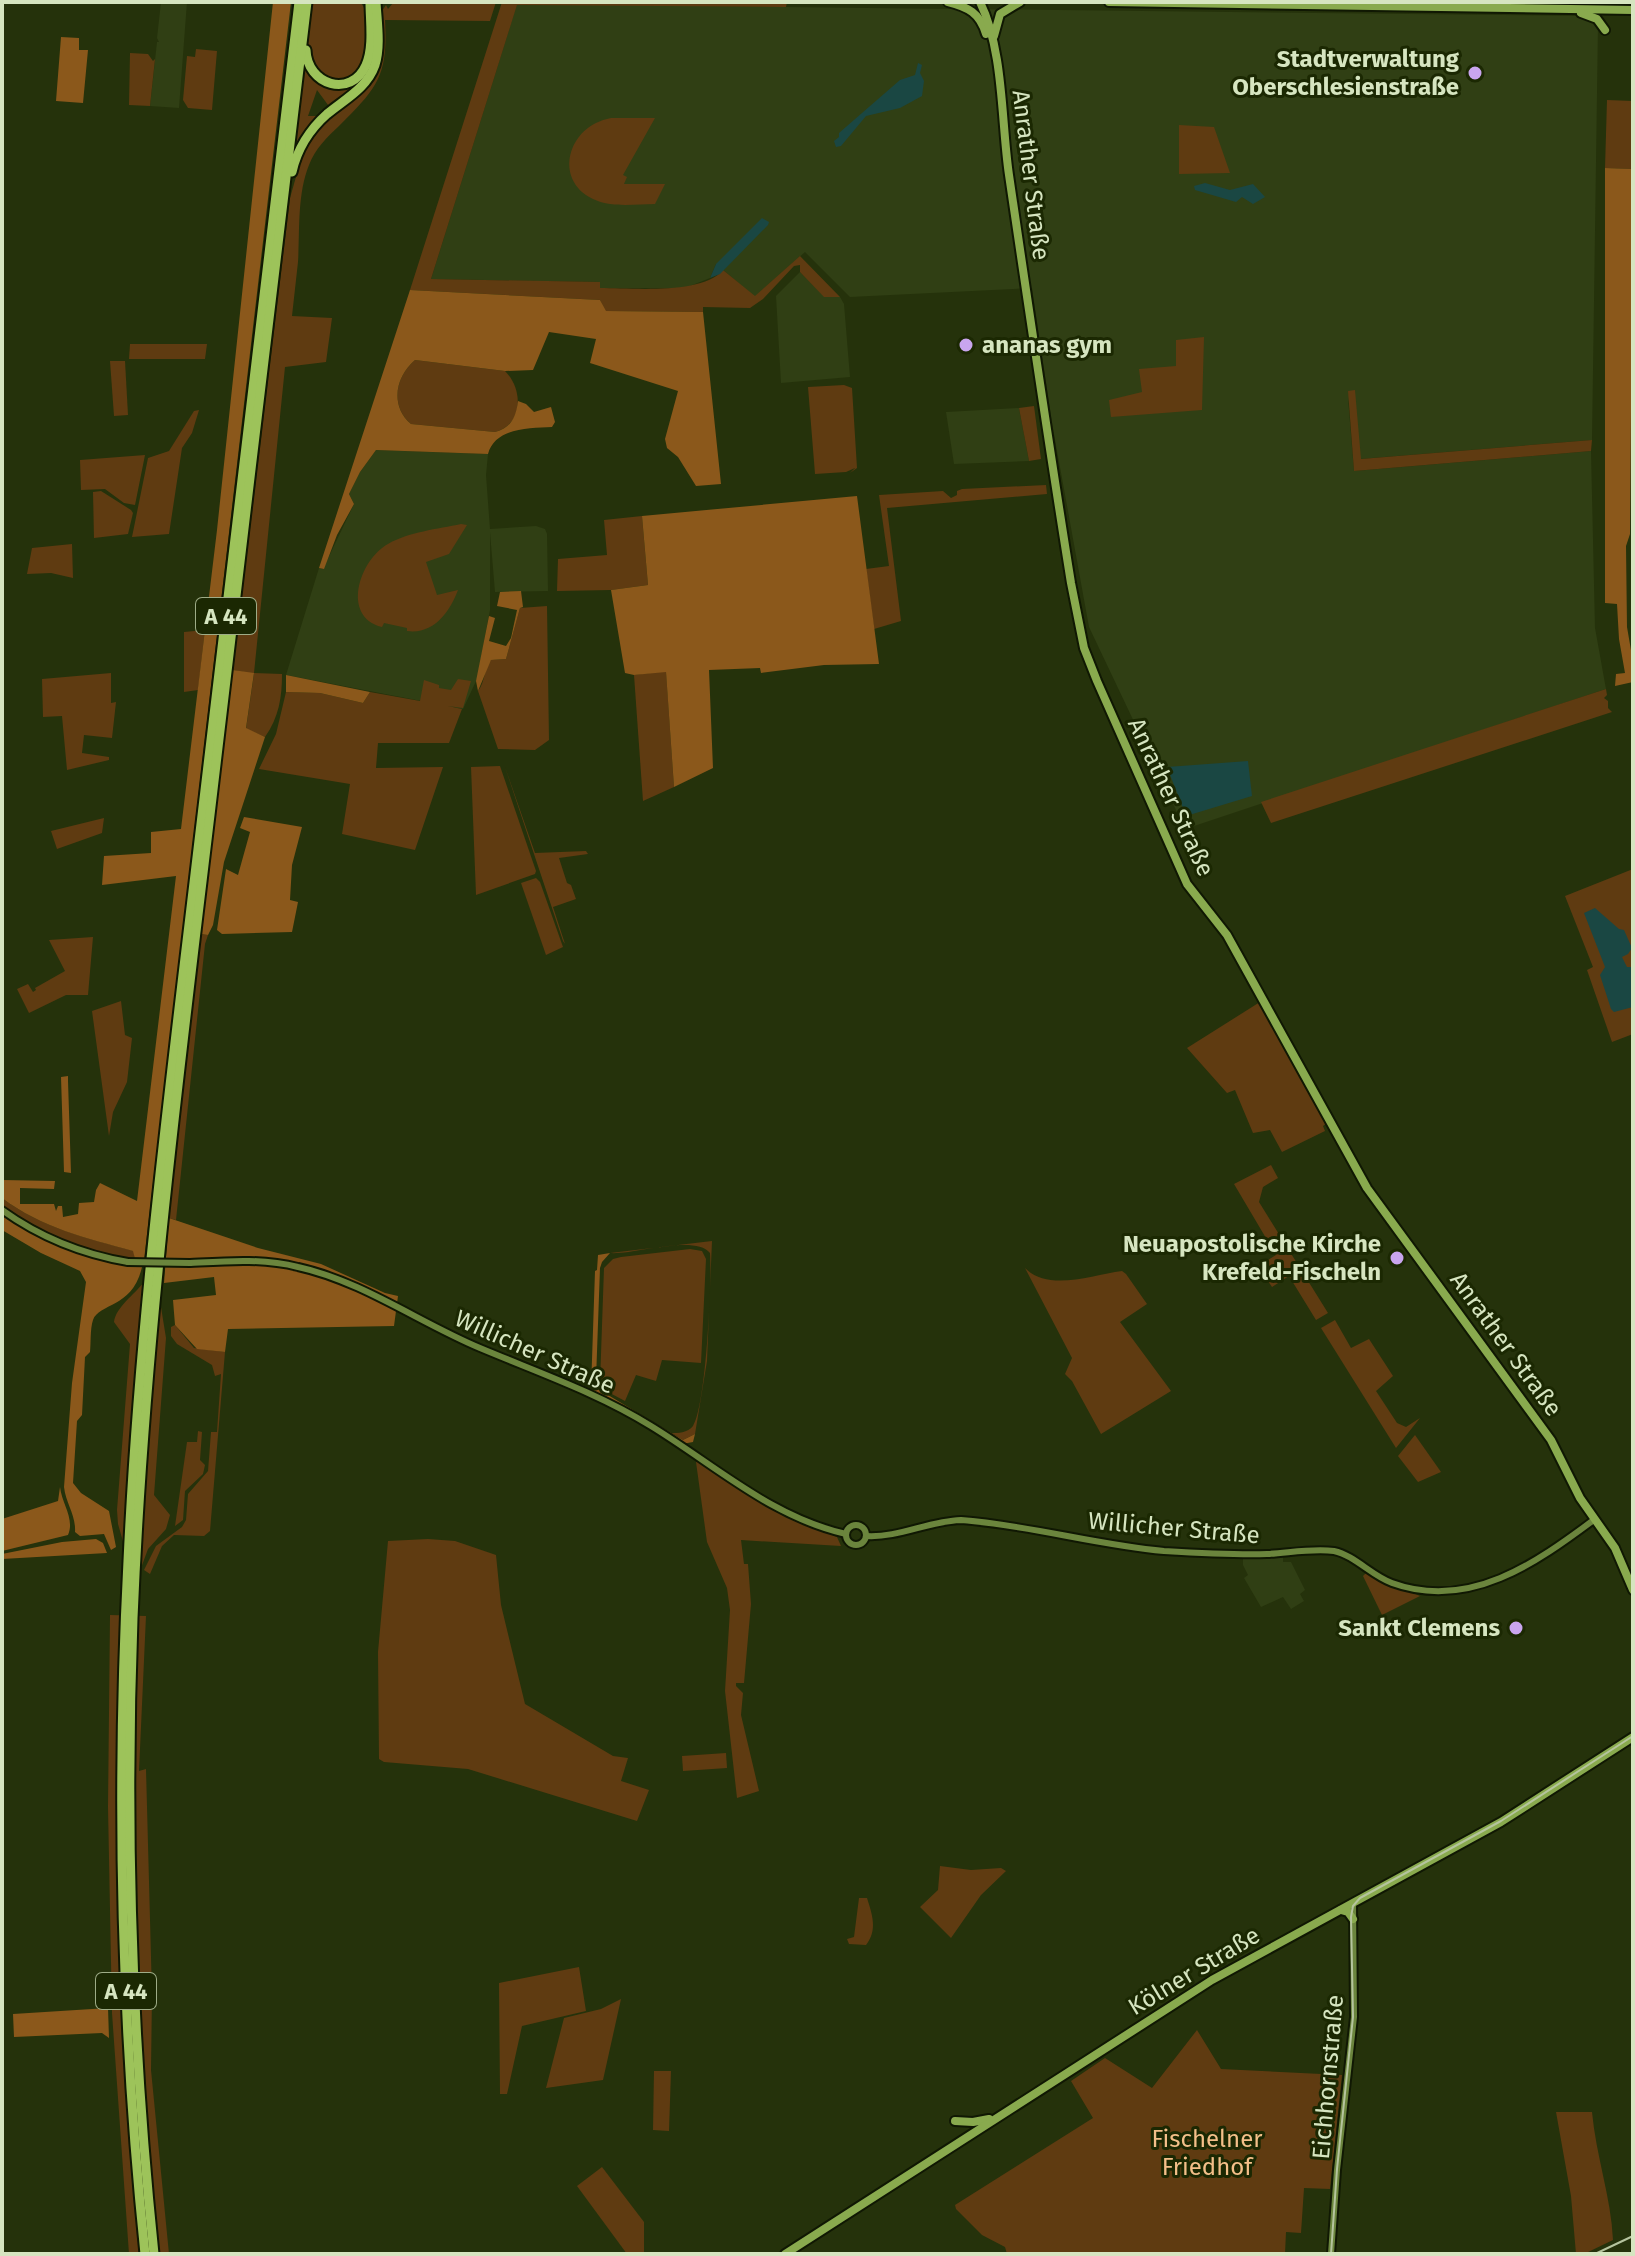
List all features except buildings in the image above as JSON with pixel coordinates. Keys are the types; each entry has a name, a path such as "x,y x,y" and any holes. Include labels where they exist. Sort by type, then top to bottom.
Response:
{"highway":[{"name":"A 44","path":"145,2254 129,2067 122,1884 122,1701 131,1504 145,1322 168,1100 292,60 300,10 309,2"},
{"path":"363,2 370,15"},
{"path":"300,10 307,63 317,77 335,84 355,79 366,66 373,2"},
{"path":"282,211 294,163 307,136 326,115 359,89 370,74 377,54 373,2"},
{"path":"377,32 381,9 386,2"},
{"name":"A 44","path":"154,2254 140,2106 130,1884 131,1701 139,1507 169,1169 282,211 300,10"}],"main road":[{"path":"948,2 976,14 993,45"},
{"name":"Anrather Straße","path":"980,2 993,45 1008,171 1077,619 1097,681 1182,875 1227,935 1354,1167 1551,1440 1580,1498 1615,1548 1633,1590"},
{"path":"993,45 998,18 1007,8 1020,2"},
{"path":"1109,2 1633,10"},
{"path":"1569,9 1594,17 1605,30"},
{"name":"Kölner Straße","path":"785,2254 1225,1972 1501,1822 1633,1737"},
{"path":"1340,1910 1348,1912 1353,1919"},
{"path":"955,2121 973,2122 997,2116"}],"street":[{"name":"Willicher Straße","path":"2,1210 23,1225 63,1245 105,1258 128,1262 271,1262 313,1270 343,1281 437,1329 616,1407 653,1427 769,1504 814,1525 846,1534"},
{"name":"Willicher Straße","path":"866,1536 897,1535 949,1520 961,1520 1169,1551 1264,1554 1332,1551 1389,1582 1425,1592 1469,1589 1507,1576 1595,1519"},
{"path":"856,1525 862,1527 866,1536 862,1543 854,1546 847,1542 846,1534 850,1527 856,1525"},
{"name":"Eichhornstraße","path":"1331,2254 1354,2017 1353,1903"}],"shaded area":[{"path":"161,2 187,2 179,108 150,106"},
{"path":"273,2 291,2 144,1260 135,1259 133,1251 65,1231 17,1208 2,1198 2,1180 55,1181 54,1189 20,1188 20,1204 54,1204 56,1211 58,1206 62,1206 63,1217 78,1214 79,1203 94,1202 100,1183 137,1201 176,876 102,885 104,856 151,853 151,832 181,829 217,530"},
{"path":"517,4 1582,16 1598,24 1592,440 1360,459 1348,398 1354,471 1591,451 1595,628 1606,689 1185,829 1089,627 1052,423 1032,288 850,297 805,252 755,297 716,264 710,278 685,288 600,288 599,282 431,279"},
{"path":"61,37 79,38 79,50 88,50 83,103 56,101"},
{"path":"1605,168 1633,169 1630,534 1626,546 1627,627 1633,682 1615,686 1616,674 1625,673 1617,604 1605,603"},
{"path":"800,272 824,296 840,297 844,304 850,377 781,383 776,296"},
{"path":"410,290 600,300 606,311 703,312 721,484 696,486 678,457 667,448 665,439 678,391 590,363 596,339 549,332 533,370 505,371 415,360 403,375 398,392 400,409 411,424 495,432 512,421 518,401 534,412 551,407 555,422 552,427 505,434 492,445 488,454 376,450 349,494 354,504 337,535 324,569 319,568"},
{"path":"1019,408 1029,461 954,464 946,412"},
{"path":"376,450 488,454 486,475 490,529 536,526 545,529 547,534 548,591 495,592 490,532 490,610 477,679 463,709 286,675 319,568 323,569 354,504 349,494"},
{"path":"857,496 879,664 824,665 761,673 760,668 709,670 713,768 674,787 666,672 625,673 611,590 648,585 642,516"},
{"path":"521,591 523,607 520,608 506,659 491,660 478,691 476,681 489,616 495,618 489,641 506,646 511,638 517,610 497,606 500,592"},
{"path":"233,670 254,673 246,728 265,737 224,862 213,925 208,935 201,934"},
{"path":"286,675 370,692 363,703 320,693 286,692"},
{"path":"244,817 302,827 292,865 290,900 298,902 292,932 222,934 217,930 226,869 238,875 250,832 240,828"},
{"path":"68,1076 71,1173 64,1172 61,1077"},
{"path":"2,1213 35,1233 69,1248 104,1260 142,1267 131,1290 93,1320 90,1352 85,1357 82,1415 77,1421 73,1483 81,1493 109,1511 116,1547 111,1550 104,1534 80,1536 75,1532 64,1487 72,1383 86,1282 80,1271 2,1230"},
{"path":"169,1218 258,1248 321,1264 398,1296 394,1326 228,1329 225,1352 197,1349 175,1325 173,1300 216,1295 214,1277 164,1283"},
{"path":"610,1253 600,1268 598,1389 683,1440 695,1434 693,1442 682,1444 594,1395 591,1389 595,1271 598,1255"},
{"path":"60,1487 69,1517 68,1535 2,1551 2,1519 58,1501"},
{"path":"96,1539 103,1543 107,1553 2,1559 2,1554"},
{"path":"1243,1556 1283,1556 1283,1562 1291,1562 1305,1590 1300,1594 1304,1601 1291,1609 1283,1597 1261,1607 1244,1578 1248,1575"},
{"path":"108,2008 109,2038 102,2033 14,2037 13,2014"}],"green space":[{"path":"313,2 360,2 366,12 366,54 352,76 341,80 327,77 311,62 308,46"},
{"path":"496,2 490,21 385,20 385,55 378,79 363,101 318,149 305,176 292,316 332,318 326,362 285,367 254,673 282,674 279,707 265,737 246,729 254,674 233,670 290,198 303,152 321,125 360,92 382,11 386,5 388,9 393,3"},
{"path":"502,2 787,2 786,7 517,5 431,279 600,282 600,288 647,289 699,283 723,270 755,296 800,256 840,297 824,297 800,272 800,265 794,266 763,299 750,308 703,307 703,312 605,311 600,300 410,290"},
{"path":"196,49 217,51 212,110 188,108 183,100 187,56 195,57"},
{"path":"130,53 148,54 153,61 155,59 150,106 129,105"},
{"path":"305,62 323,83 363,80 331,109 317,90 308,116 321,116 294,158"},
{"path":"1607,100 1633,101 1633,169 1605,168"},
{"path":"611,118 655,118 623,175 627,177 624,184 665,184 655,204 600,202 580,190 573,179 570,154 575,142 596,123"},
{"path":"1179,125 1214,127 1230,173 1179,174"},
{"path":"1204,337 1202,410 1111,417 1109,400 1142,392 1139,369 1176,366 1176,340"},
{"path":"130,344 207,344 205,359 129,359"},
{"path":"415,360 505,371 515,387 516,414 504,428 495,432 411,424 400,409 398,392 403,375"},
{"path":"110,361 125,361 128,415 114,416"},
{"path":"844,385 852,388 857,468 850,473 855,468 846,472 815,474 808,387"},
{"path":"1355,390 1361,459 1592,440 1591,451 1354,471 1348,391"},
{"path":"1034,406 1041,459 1029,461 1019,408"},
{"path":"199,410 192,433 182,448 169,534 132,537 148,458 169,451 194,411"},
{"path":"145,455 135,505 124,503 105,489 81,490 80,460"},
{"path":"1046,485 1047,494 887,508 901,621 874,629 866,569 889,566 879,495 943,491 951,498 962,489"},
{"path":"101,491 133,513 128,534 94,538 93,492"},
{"path":"642,516 648,585 611,590 557,591 558,559 607,555 604,520"},
{"path":"467,525 449,554 426,562 437,595 458,590 445,614 432,626 416,631 384,623 382,627 369,621 358,601 359,588 369,562 378,552 405,537"},
{"path":"72,544 73,578 51,573 27,574 32,548"},
{"path":"547,606 549,740 535,750 498,749 478,691 491,660 506,659 520,608"},
{"path":"205,630 198,690 184,692 184,632"},
{"path":"666,671 674,787 643,801 634,675"},
{"path":"111,673 111,703 116,702 112,738 84,735 82,753 109,757 109,760 67,770 62,716 43,717 42,679"},
{"path":"458,679 471,681 463,708 448,706 462,709 449,743 378,743 376,768 443,767 415,850 342,834 350,784 259,769 276,734 286,692 320,693 363,703 370,692 420,701 424,680 451,690"},
{"path":"1606,689 1604,698 1612,712 1271,823 1261,802"},
{"path":"500,766 536,871 535,874 476,895 471,767"},
{"path":"505,767 535,853 586,851 588,854 559,858 576,899 553,907 565,944 563,941"},
{"path":"104,818 102,833 57,849 51,831"},
{"path":"1633,869 1633,1034 1612,1042 1587,970 1593,967 1565,896"},
{"path":"536,878 563,947 546,955 521,883"},
{"path":"201,934 208,935 176,1220 169,1218"},
{"path":"93,937 88,995 66,995 29,1013 17,989 28,984 33,992 65,971 49,940"},
{"path":"121,1001 125,1035 132,1038 127,1082 113,1112 109,1136 92,1011"},
{"path":"1260,1002 1327,1123 1323,1126 1325,1131 1282,1152 1270,1130 1253,1133 1235,1090 1227,1093 1187,1048"},
{"path":"1271,1165 1278,1178 1263,1187 1259,1202 1328,1313 1316,1320 1289,1276 1272,1287 1258,1266 1276,1255 1234,1184"},
{"path":"2,1198 49,1225 134,1251 135,1259 65,1241 2,1205"},
{"path":"712,1241 710,1289 710,1253 691,1245 670,1246"},
{"path":"690,1249 702,1251 706,1259 701,1363 662,1360 656,1381 636,1375 625,1401 608,1392 600,1383 604,1268 613,1259 621,1257"},
{"path":"1025,1268 1035,1275 1058,1281 1122,1271 1126,1274 1147,1304 1120,1322 1171,1391 1101,1434 1072,1381 1065,1374 1072,1358"},
{"path":"144,1282 124,1545 117,1510 130,1344 114,1322 122,1306"},
{"path":"160,1301 166,1338 154,1495 170,1515 166,1529 148,1549 141,1568 139,1566"},
{"path":"710,1301 707,1361 695,1434 683,1440 672,1433 691,1428 698,1414"},
{"path":"1335,1320 1351,1348 1369,1339 1393,1376 1376,1391 1397,1423 1406,1427 1420,1418 1396,1448 1321,1328"},
{"path":"175,1325 194,1348 225,1352 210,1531 204,1536 174,1535 162,1546 150,1574 144,1570 156,1546 182,1527 186,1520 188,1494 208,1471 211,1432 217,1432 221,1374 215,1376 212,1365 177,1344 171,1336 171,1327"},
{"path":"198,1431 202,1432 200,1460 205,1465 203,1474 185,1491 183,1520 175,1526 187,1442 197,1442"},
{"path":"1415,1435 1441,1472 1418,1482 1398,1456"},
{"path":"696,1462 702,1462 769,1506 837,1537 841,1546 741,1540 744,1564 748,1564 751,1604 744,1683 736,1683 736,1686 743,1693 741,1715 759,1791 737,1798 725,1691 730,1610 727,1588 707,1542"},
{"path":"388,1541 455,1541 496,1555 501,1605 525,1704 613,1756 628,1758 621,1781 649,1790 637,1821 468,1769 384,1762 379,1759 378,1652"},
{"path":"1366,1573 1420,1596 1382,1615 1363,1576"},
{"path":"110,1615 146,1616 139,1771 146,1769 151,2070 169,2254 129,2254 112,2013 108,1807"},
{"path":"726,1753 727,1768 683,1771 682,1756"},
{"path":"940,1866 971,1870 1001,1868 1006,1871 981,1895 951,1938 920,1907 938,1890"},
{"path":"859,1898 867,1898 872,1916 872,1934 866,1945 849,1944 847,1939 854,1937"},
{"path":"579,1967 586,2011 522,2026 507,2094 500,2094 499,1983"},
{"path":"621,1999 603,2080 546,2088 564,2018 601,2009"},
{"name":"Fischelner Friedhof","path":"1197,2030 1221,2069 1342,2075 1330,2189 1304,2188 1301,2233 1286,2232 1285,2254 1007,2254 1005,2247 982,2235 956,2209 955,2205 1093,2118 1071,2081 1105,2058 1152,2088"},
{"path":"654,2071 671,2071 669,2131 653,2130"},
{"path":"1556,2112 1592,2112 1613,2240 1584,2254 1576,2254 1571,2196"},
{"path":"602,2167 644,2222 644,2254 627,2254 577,2186"}],"water":[{"path":"918,63 922,65 920,73 924,81 922,96 900,108 866,116 841,146 836,147 834,141 839,133 900,80 915,75"},
{"path":"1205,183 1230,190 1253,184 1265,197 1253,204 1242,197 1236,202 1195,190 1194,186"},
{"path":"762,218 769,222 768,225 720,274 710,278 716,264"},
{"path":"1248,761 1252,796 1186,816 1167,767"},
{"path":"1595,908 1624,930 1632,948 1622,957 1627,967 1633,967 1633,1007 1614,1012 1611,1009 1600,975 1605,967 1584,913"}],"tram line":[{"path":"1331,2254 1353,2017 1353,1906 1360,1898 1501,1821 1633,1736"},
{"path":"1595,2254 1633,2236"}],"place":[{"name":"Stadtverwaltung Oberschlesienstraße","path":"1475,73"},
{"name":"ananas gym","path":"966,345"},
{"name":"Neuapostolische Kirche Krefeld-Fischeln","path":"1397,1258"},
{"name":"Sankt Clemens","path":"1516,1628"}]}
